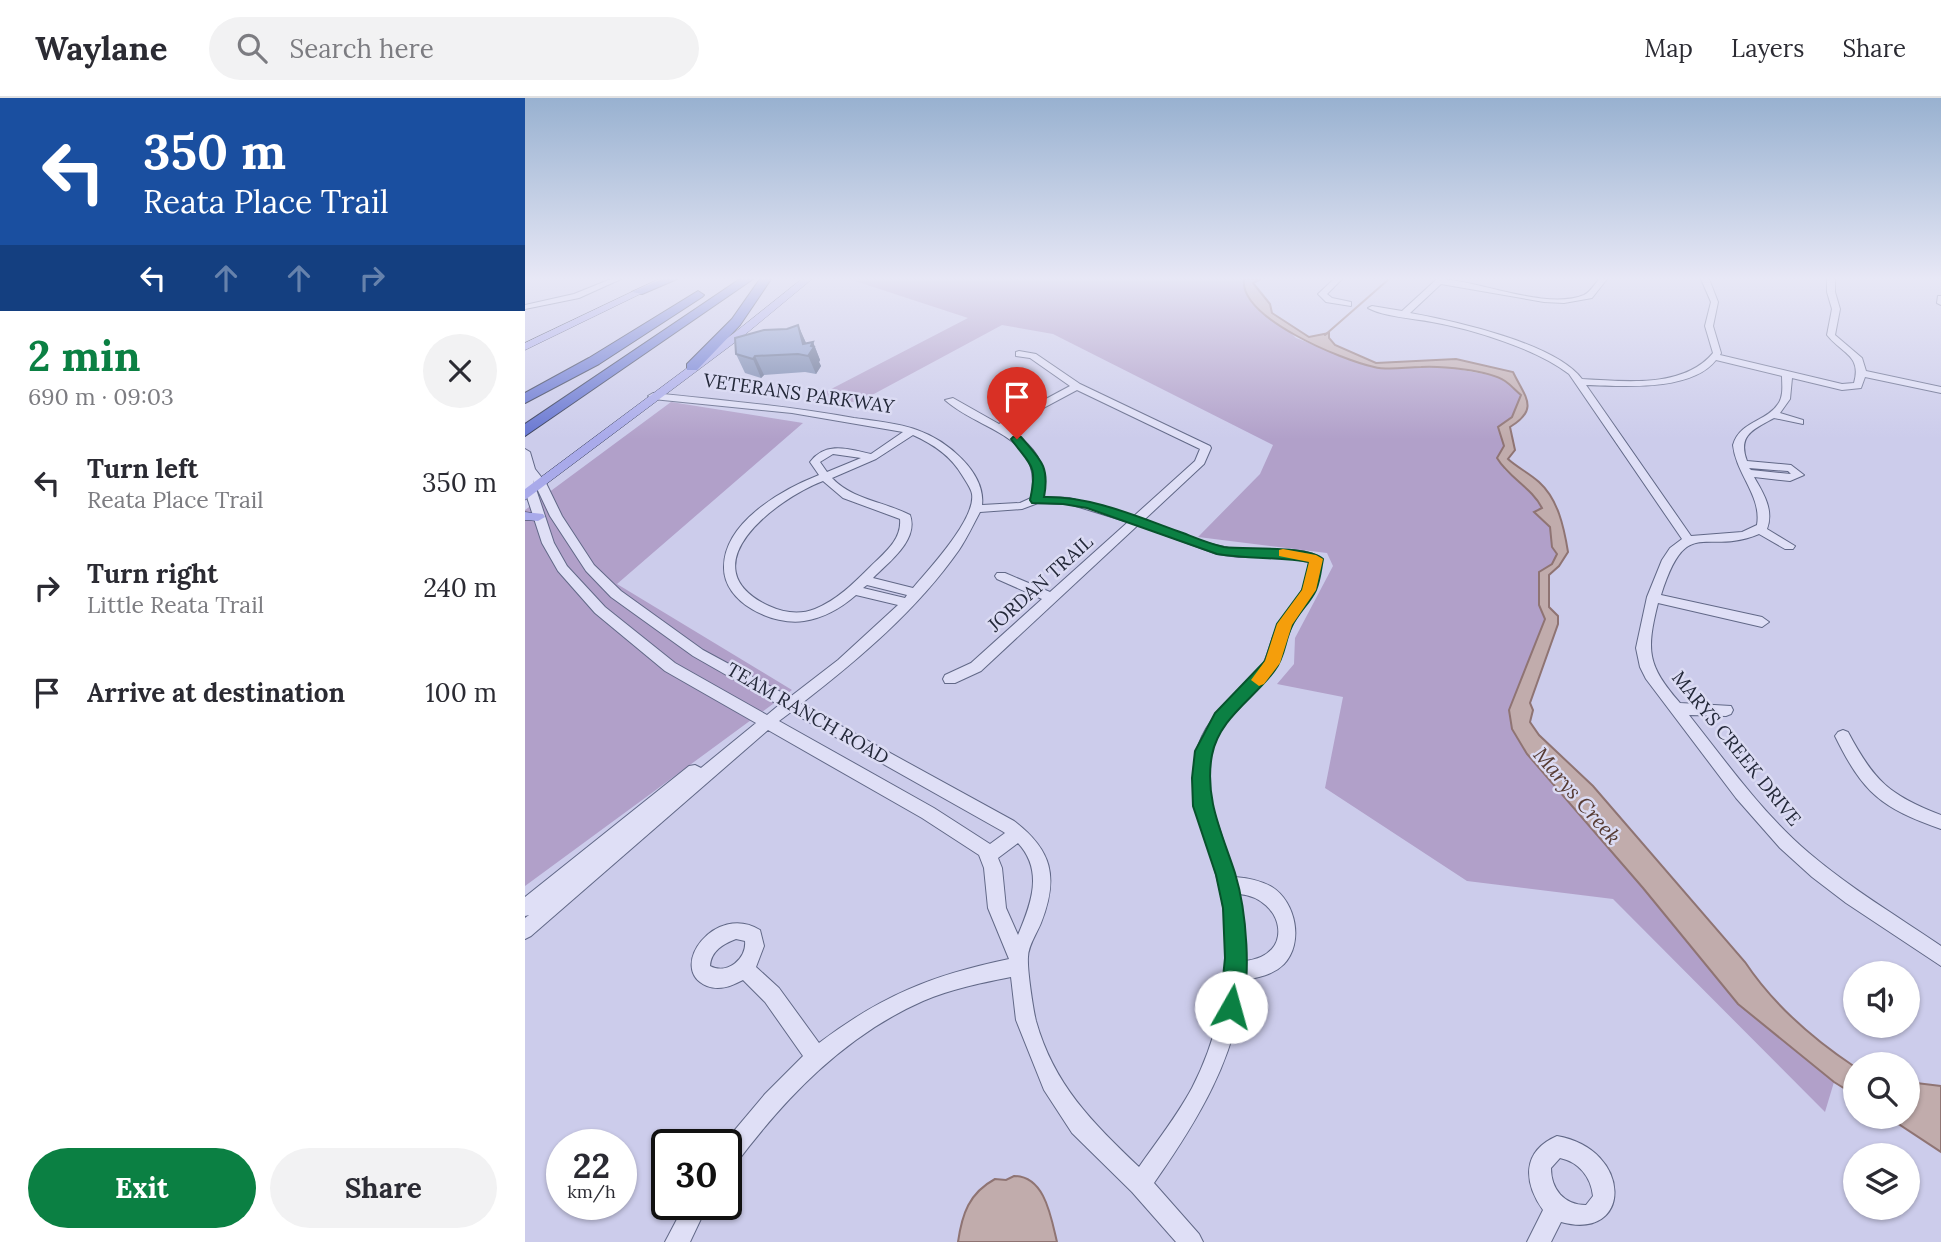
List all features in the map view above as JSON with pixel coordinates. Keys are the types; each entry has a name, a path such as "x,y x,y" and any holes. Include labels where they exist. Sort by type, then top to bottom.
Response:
{"highway":[{"path":"525,399 639,332"},
{"path":"525,431 669,332"},
{"path":"692,367 726,332"}],"main road":[{"path":"527,345 553,332"},
{"path":"532,490 740,332"}],"street":[{"path":"1482,332 1532,349 1563,365 1580,382 1688,540 1748,534 1760,530 1765,523 1763,504 1738,449 1739,438 1772,414 1784,401 1787,374"},
{"path":"1580,382 1619,384 1660,381 1691,372 1715,357 1718,348 1712,332"},
{"path":"1715,357 1842,387 1853,387 1860,383 1861,363 1858,357 1831,335 1832,332"},
{"path":"999,428 1077,386 1042,361 1019,354"},
{"path":"1860,373 1941,390"},
{"name":"JORDAN TRAIL","path":"950,679 976,667 1200,462 1206,448 1077,386"},
{"name":"VETERANS PARKWAY","path":"653,396 792,410 912,431 933,440 960,462 978,493 977,504"},
{"path":"950,400 1017,439 1035,461 1042,477 1036,500"},
{"path":"1772,414 1800,422"},
{"path":"872,457 826,450 815,462 824,475 844,497 891,508 906,517 908,526 898,546 853,590 825,610 788,617 777,615 744,598 730,579 732,551 748,526 785,492 824,475 872,457 912,431"},
{"name":"TEAM RANCH ROAD","path":"527,459 527,481 532,490 556,516 584,559 616,594 698,653 1020,834 1037,852 1044,877 1042,891 1018,961"},
{"name":"TEAM RANCH ROAD","path":"532,490 531,516 562,568 600,610 670,667 973,839 989,854 997,908 1018,961 1026,1020 1051,1083 1080,1125 1140,1184 1191,1242"},
{"path":"525,930 739,744 843,664 911,598 954,548 977,504 1022,506 1036,500 1083,503 1217,550 1283,553 1316,559 1309,590 1285,624 1272,663 1261,678 1220,717 1204,751 1202,806 1229,885 1234,921 1235,971 1224,1032 1207,1077 1190,1110 1140,1184"},
{"path":"1760,530 1789,546"},
{"name":"MARYS CREEK DRIVE","path":"1688,540 1671,555 1653,597 1644,658 1653,677 1725,773 1800,856 1834,885 1933,946 1941,957"},
{"path":"562,568 584,559"},
{"path":"1001,576 1051,598"},
{"path":"864,580 911,598"},
{"path":"853,590 911,598"},
{"path":"1653,597 1762,622"},
{"path":"647,648 671,634"},
{"path":"1677,709 1726,710"},
{"path":"1843,736 1860,773 1883,796 1941,822"},
{"path":"525,908 666,792 739,744"},
{"path":"989,854 1020,834"},
{"path":"1229,885 1256,888 1271,897 1282,911 1287,925 1283,949 1273,962 1259,968 1235,971"},
{"path":"742,1138 767,1107 817,1058 869,1020 919,994 1018,961"},
{"path":"744,968 777,1002 817,1058"},
{"path":"1539,1242 1556,1208"},
{"path":"677,1242 689,1220"}],"shaded area":[{"path":"940,332 988,332 859,402 808,401"},
{"path":"1044,332 1290,332 1296,338 1371,367 1390,369 1440,366 1495,376 1521,395 1512,417 1498,427 1504,446 1504,469 1538,500 1542,508 1535,512 1550,527 1552,547 1557,554 1552,564 1539,572 1539,605 1545,619 1509,710 1527,754 1643,888 1738,1004 1834,1082 1825,1112 1613,899 1467,881 1325,788 1343,697 1277,684 1294,664 1295,638 1333,566 1327,553 1198,537 1260,474 1273,445 1053,334"},
{"path":"671,402 803,423 617,584 792,690 525,886 525,510"}],"water":[{"name":"Marys Creek","path":"1291,332 1302,332 1309,337 1329,333 1329,338 1335,345 1376,363 1456,359 1513,372 1525,396 1527,408 1525,414 1510,427 1515,450 1508,459 1546,489 1562,523 1568,552 1549,575 1549,607 1558,616 1558,624 1530,703 1533,710 1530,722 1539,735 1593,786 1781,1006 1809,1033 1843,1058 1843,1088 1738,1004 1643,888 1527,754 1512,729 1509,710 1545,619 1539,605 1539,572 1552,564 1557,554 1552,547 1550,527 1534,512 1542,508 1538,501 1497,458 1504,446 1498,427 1512,417 1521,395 1505,381 1476,371 1441,367 1380,368 1359,363"},
{"path":"1920,1083 1941,1086 1941,1152 1906,1129 1920,1129"},
{"path":"1014,1176 1025,1178 1040,1190 1049,1210 1057,1242 958,1242 965,1213 973,1198 995,1179 1006,1180"}],"building":[{"path":"755,332 800,332 803,344 813,342 811,346 814,347 808,356 755,356 753,359 736,354 735,338"}],"slow traffic":[{"path":"1259,680 1272,663 1285,624 1309,590 1316,559 1283,553"}],"route":[{"path":"1017,439 1035,461 1042,477 1036,500 1063,500 1090,505 1217,550 1232,553 1283,553 1316,559 1309,590 1285,624 1272,663 1261,678 1220,717 1204,751 1202,806 1226,875 1233,908 1236,958 1231,1007"}]}
